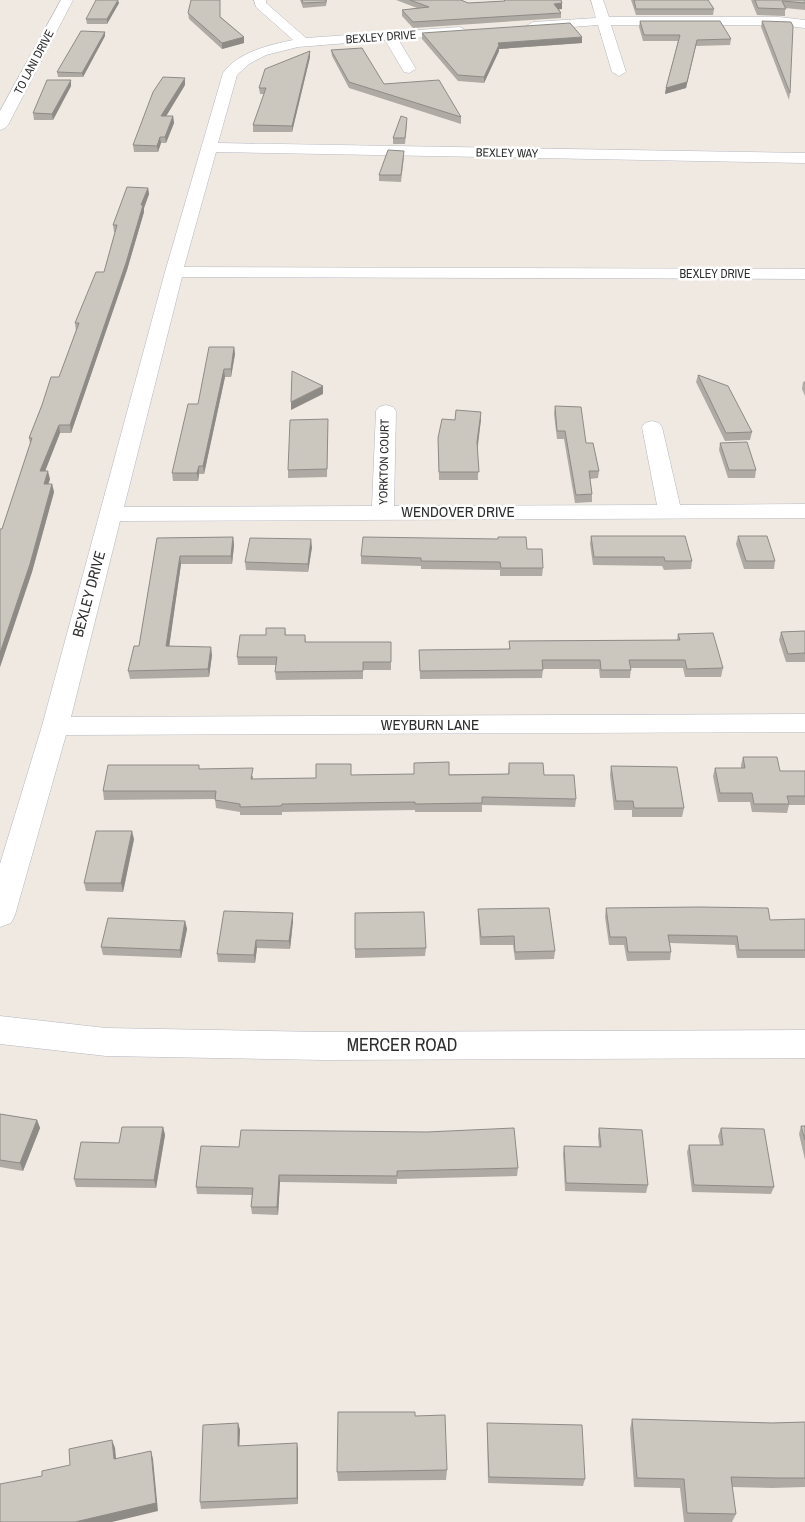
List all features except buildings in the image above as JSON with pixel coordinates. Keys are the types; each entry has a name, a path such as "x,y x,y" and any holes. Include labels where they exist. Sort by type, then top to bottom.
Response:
{"street":[{"name":"TO LANI DRIVE","path":"0,125 67,0"},
{"path":"260,0 260,4 267,12 302,41"},
{"path":"597,0 605,21 619,72"},
{"path":"516,27 605,21 779,21 805,24"},
{"name":"BEXLEY DRIVE","path":"0,914 55,726 174,272 230,73 239,64 254,55 302,41 477,30"},
{"path":"388,36 409,69"},
{"name":"BEXLEY WAY","path":"209,147 805,158"},
{"name":"BEXLEY DRIVE","path":"174,272 805,274"},
{"name":"YORKTON COURT","path":"383,512 386,411"},
{"path":"652,427 670,511"},
{"name":"WENDOVER DRIVE","path":"110,514 805,511"},
{"name":"WEYBURN LANE","path":"55,726 805,723"},
{"name":"MERCER ROAD","path":"0,1030 106,1042 304,1046 805,1044"}]}
